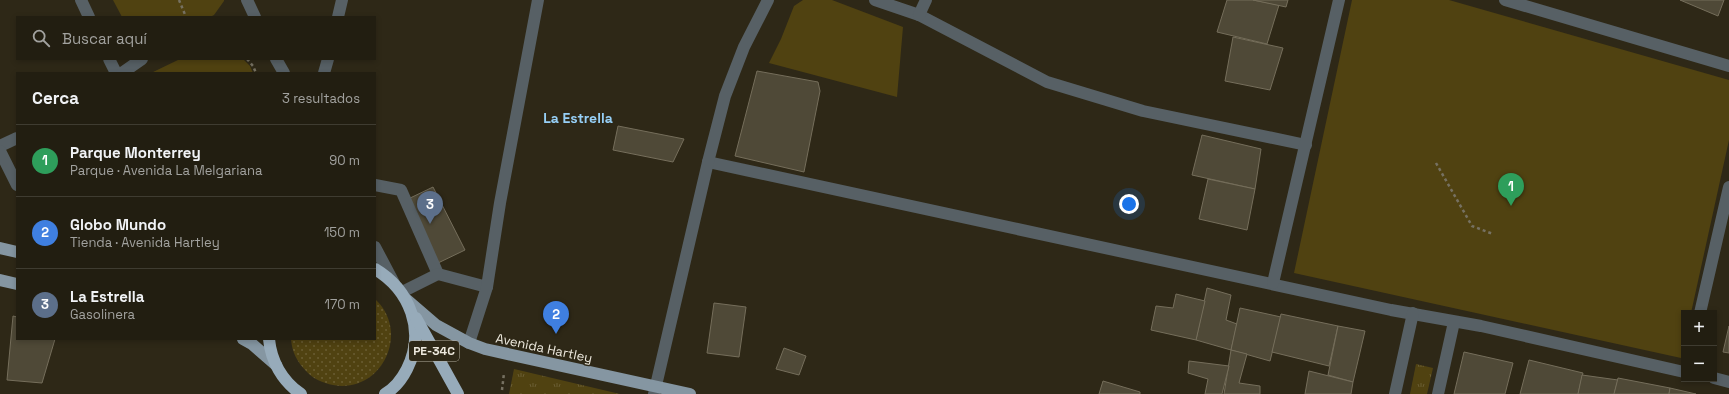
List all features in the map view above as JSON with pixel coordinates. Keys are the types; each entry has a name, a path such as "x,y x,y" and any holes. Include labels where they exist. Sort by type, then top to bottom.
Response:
{"highway":[{"name":"PE-34C","path":"376,270 403,296 458,394"},
{"name":"PE-34C","path":"385,394 405,373 414,350 415,326 403,296"},
{"path":"269,340 276,364 289,394"},
{"path":"276,364 288,383 301,394"}],"main road":[{"path":"0,248 16,250"},
{"path":"0,280 16,284"},
{"name":"Avenida Hartley","path":"403,296 436,325 468,343 485,349 655,390 690,394"},
{"path":"244,340 252,344 276,364"}],"street":[{"path":"80,0 88,16"},
{"path":"247,0 255,16"},
{"path":"338,16 342,0"},
{"path":"468,343 487,287 500,203 538,0"},
{"path":"655,390 724,96 744,47 768,0"},
{"path":"875,0 919,15 1047,82 1143,111 1306,145"},
{"path":"919,15 926,0"},
{"path":"1273,283 1339,0"},
{"path":"1505,0 1729,66"},
{"path":"110,60 116,72"},
{"path":"123,72 141,60"},
{"path":"277,60 283,72"},
{"path":"324,72 328,60"},
{"path":"0,146 16,138"},
{"path":"0,151 16,184"},
{"path":"708,162 1454,322 1481,326 1681,371"},
{"path":"376,185 401,190 438,274"},
{"path":"1701,310 1729,187"},
{"path":"376,249 403,296 438,274 487,287"},
{"path":"1395,394 1413,313"},
{"path":"1438,394 1454,322"},
{"path":"264,340 276,364"},
{"path":"1717,379 1729,382"}],"path":[{"path":"179,0 186,16"},
{"path":"248,60 256,72"},
{"path":"1436,163 1472,226 1493,234"},
{"path":"502,390 505,368"}],"green space":[{"path":"113,0 224,0 212,16 121,16"},
{"path":"803,0 832,0 903,27 897,97 769,63 781,39 794,6"},
{"path":"1352,0 1449,0 1729,80 1729,140 1692,310 1681,310 1681,358 1294,273"},
{"path":"178,60 244,60 250,66 253,72 153,72"},
{"path":"376,300 386,313 391,328 390,343 386,358 377,370 365,380 350,385 333,385 318,380 309,374 300,364 292,348 291,340 376,340"},
{"path":"1416,364 1433,368 1427,394 1410,394"},
{"path":"514,369 620,394 509,394"}],"building":[{"path":"1227,0 1253,0 1279,5 1267,44 1217,32"},
{"path":"1253,0 1288,0 1286,7"},
{"path":"1680,0 1724,0 1718,16"},
{"path":"1233,37 1283,48 1270,90 1225,81"},
{"path":"757,71 818,82 820,91 804,172 735,156"},
{"path":"618,126 684,139 673,162 613,150"},
{"path":"1202,135 1261,149 1255,189 1192,175"},
{"path":"1208,179 1255,189 1247,230 1199,219"},
{"path":"433,187 465,250 438,263 406,200"},
{"path":"1207,288 1231,295 1226,320 1237,324 1231,350 1196,340"},
{"path":"1176,294 1205,301 1196,340 1151,330 1156,306 1173,308"},
{"path":"714,303 746,307 739,357 707,353"},
{"path":"1240,308 1281,317 1270,361 1231,350"},
{"path":"1281,314 1338,326 1329,366 1272,352"},
{"path":"13,316 16,317 16,340 55,340 42,383 7,380"},
{"path":"1338,326 1365,331 1353,382 1328,375"},
{"path":"1729,326 1729,353 1723,352"},
{"path":"784,348 806,356 799,375 776,369"},
{"path":"1231,350 1247,354 1239,383 1260,386 1260,394 1224,394"},
{"path":"1464,352 1513,363 1505,394 1454,394"},
{"path":"1529,360 1583,373 1578,394 1520,394"},
{"path":"1189,361 1229,366 1222,394 1205,394 1208,379 1188,373"},
{"path":"1309,371 1353,382 1351,394 1305,394"},
{"path":"1582,375 1618,380 1614,394 1578,394"},
{"path":"1618,378 1670,388 1669,394 1614,394"},
{"path":"1103,381 1140,392 1140,394 1099,394"},
{"path":"1670,388 1696,394 1669,394"}],"place":[{"name":"Parque Monterrey","path":"1511,206"},
{"name":"La Estrella","path":"430,224"},
{"name":"Globo Mundo","path":"556,334"}],"district":[{"name":"La Estrella","path":"578,118"}]}
